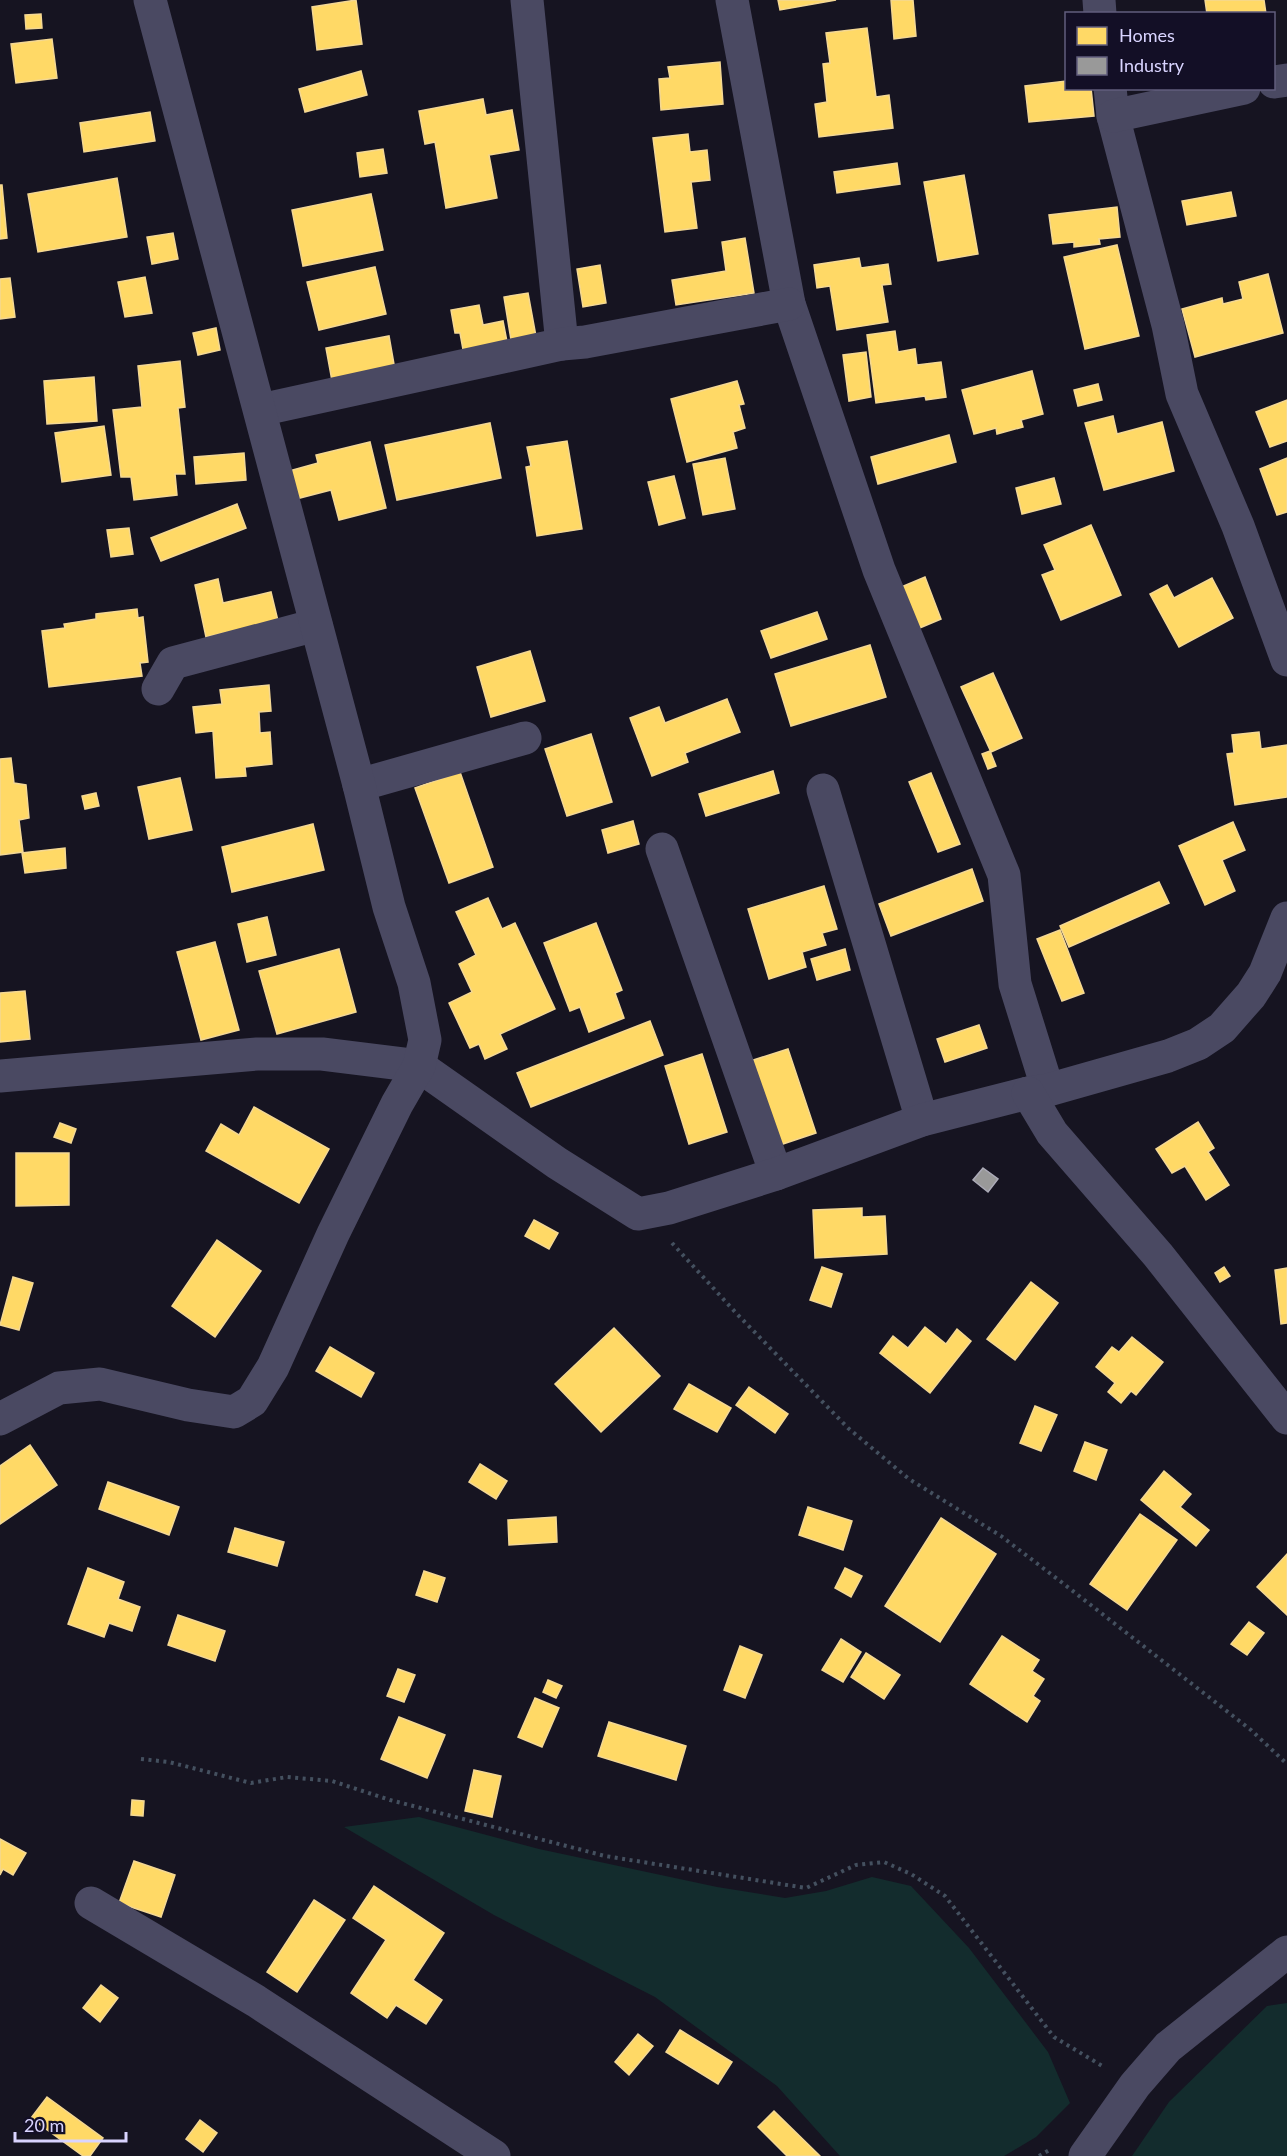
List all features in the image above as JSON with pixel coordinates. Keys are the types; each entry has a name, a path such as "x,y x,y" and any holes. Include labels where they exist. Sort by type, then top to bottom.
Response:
{"street":[{"path":"0,1419 59,1388 100,1384 188,1406 234,1412 252,1401 277,1358 333,1234 397,1104 419,1066 425,1040 414,983 389,907 359,785 150,0"},
{"path":"527,0 562,344"},
{"path":"732,0 789,304 879,570 1004,875 1015,984 1038,1091 1052,1133 1158,1255 1287,1418"},
{"path":"1225,90 1111,102 1168,325 1182,394 1238,526 1287,660"},
{"path":"260,410 562,344 585,342 789,304"},
{"path":"158,689 173,663 316,625"},
{"path":"359,785 525,738"},
{"path":"823,790 922,1120"},
{"path":"662,849 776,1174"},
{"path":"0,1076 257,1054 322,1054 419,1066 557,1163 638,1214 669,1208 776,1174 922,1120 1168,1056 1198,1044 1222,1028 1251,995 1265,973 1287,918"},
{"path":"91,1903 256,2001 494,2156"},
{"path":"1085,2156 1135,2085 1168,2047 1287,1952"}],"path":[{"path":"653,1212 661,1231 737,1314 848,1428 909,1479 1002,1536 1251,1730 1287,1764"},
{"path":"141,1759 170,1762 251,1783 287,1777 332,1781 390,1800 605,1856 806,1888 856,1865 884,1862 911,1874 945,1896 1054,2037 1135,2085"}],"green space":[{"path":"419,1817 539,1849 717,1887 785,1898 826,1891 872,1877 911,1886 969,1948 1048,2052 1070,2103 1036,2137 1004,2156 840,2156 777,2086 655,1997 494,1915 344,1827"},
{"path":"1287,2003 1287,2156 1132,2156 1169,2102 1267,2006"}],"building: Homes":[{"path":"356,0 362,44 317,50 312,7"},
{"path":"778,0 836,0 780,10"},
{"path":"891,0 913,0 916,36 894,39"},
{"path":"1205,0 1264,0 1266,12 1207,12"},
{"path":"41,14 42,28 26,29 25,15"},
{"path":"867,28 876,97 889,95 893,128 819,137 815,104 827,102 823,64 830,63 826,33"},
{"path":"52,39 57,78 16,83 11,44"},
{"path":"720,62 723,104 661,110 659,79 670,78 668,67"},
{"path":"361,71 367,95 305,112 299,89"},
{"path":"1065,81 1065,90 1091,90 1094,116 1029,122 1025,86"},
{"path":"483,99 486,115 512,110 519,150 489,155 497,198 446,208 435,142 425,144 419,111"},
{"path":"150,112 155,141 84,152 80,123"},
{"path":"688,134 690,152 707,150 710,180 691,182 697,228 665,232 653,138"},
{"path":"383,149 387,173 360,177 357,153"},
{"path":"897,163 900,184 837,193 834,172"},
{"path":"964,175 978,254 938,261 924,182"},
{"path":"117,178 127,237 38,252 28,194"},
{"path":"0,185 2,185 7,238 0,239"},
{"path":"1231,192 1236,216 1187,225 1182,201"},
{"path":"371,194 383,250 303,266 292,210"},
{"path":"1117,207 1120,237 1099,239 1100,244 1074,247 1074,242 1053,244 1049,215"},
{"path":"173,233 178,259 152,264 147,237"},
{"path":"745,238 754,293 676,305 672,280 726,271 722,242"},
{"path":"1117,245 1139,336 1085,349 1064,257"},
{"path":"859,258 861,268 888,264 891,284 882,285 888,322 837,330 830,286 817,288 814,265"},
{"path":"600,265 606,303 583,307 577,269"},
{"path":"375,267 386,314 319,330 307,282"},
{"path":"1268,274 1283,333 1195,357 1182,309 1222,298 1223,304 1243,299 1239,282"},
{"path":"145,277 152,313 125,317 118,282"},
{"path":"10,278 15,317 0,319 0,279"},
{"path":"528,293 537,342 512,346 504,297"},
{"path":"479,305 483,325 503,321 508,347 464,355 460,333 455,333 451,310"},
{"path":"216,328 220,350 198,355 193,333"},
{"path":"895,331 898,352 915,349 917,365 941,362 946,397 926,400 925,396 876,403 867,335"},
{"path":"389,336 395,370 332,381 326,348"},
{"path":"866,352 871,397 849,401 843,355"},
{"path":"180,361 185,407 178,408 185,474 175,474 177,495 134,500 131,477 121,477 113,410 142,407 138,366"},
{"path":"1032,371 1043,414 1021,420 1023,427 997,434 996,428 974,434 962,390"},
{"path":"94,377 97,421 47,424 44,381"},
{"path":"737,381 744,404 739,405 745,428 733,432 737,448 687,462 671,399"},
{"path":"1098,384 1102,400 1078,406 1074,390"},
{"path":"1287,400 1287,441 1270,447 1256,412"},
{"path":"1113,416 1117,434 1162,422 1174,471 1104,490 1085,423"},
{"path":"490,423 501,478 397,500 385,445"},
{"path":"104,426 111,475 62,482 55,433"},
{"path":"949,435 956,462 878,484 871,457"},
{"path":"567,441 582,529 537,536 526,467 531,466 527,447"},
{"path":"370,442 386,508 339,520 331,490 296,499 289,471 318,463 316,455"},
{"path":"244,453 246,480 196,484 194,457"},
{"path":"725,458 735,509 703,515 693,464"},
{"path":"1287,458 1287,512 1277,515 1260,469"},
{"path":"674,476 685,518 659,525 648,482"},
{"path":"1054,478 1061,504 1022,514 1016,488"},
{"path":"237,504 246,528 161,561 151,538"},
{"path":"1091,525 1121,595 1061,620 1042,575 1055,570 1044,545"},
{"path":"129,528 133,554 111,557 107,530"},
{"path":"925,577 941,619 915,630 899,588"},
{"path":"1212,578 1233,618 1179,647 1150,594 1167,585 1174,598"},
{"path":"218,579 223,603 271,592 278,621 206,637 195,585"},
{"path":"137,609 138,618 143,617 148,662 140,663 142,676 49,687 42,631 65,628 64,624 96,619 96,614"},
{"path":"817,612 827,639 771,658 761,631"},
{"path":"870,645 886,697 791,726 775,674"},
{"path":"530,651 545,701 491,717 477,667"},
{"path":"993,673 1022,738 991,752 961,687"},
{"path":"269,685 271,711 259,712 260,733 270,732 272,764 245,767 246,776 216,778 213,731 196,733 193,707 222,704 220,690"},
{"path":"727,699 740,732 685,753 688,762 652,776 630,718 659,707 665,723"},
{"path":"1259,732 1261,749 1287,745 1287,797 1235,805 1227,754 1234,753 1232,735"},
{"path":"591,734 612,802 567,816 545,749"},
{"path":"990,751 996,766 988,769 982,754"},
{"path":"11,758 14,783 26,785 29,818 19,820 23,852 0,855 0,759"},
{"path":"773,771 779,793 706,816 699,794"},
{"path":"460,772 493,867 449,883 415,788"},
{"path":"931,773 960,844 938,852 909,782"},
{"path":"180,778 192,830 149,839 138,787"},
{"path":"96,793 99,806 85,809 82,796"},
{"path":"633,821 639,844 608,853 602,830"},
{"path":"1233,822 1245,850 1222,860 1235,891 1205,905 1179,846"},
{"path":"313,824 324,870 232,892 222,847"},
{"path":"65,848 66,868 25,873 22,853"},
{"path":"972,869 983,901 891,936 879,904"},
{"path":"1159,882 1169,903 1069,947 1060,926"},
{"path":"824,886 837,929 822,933 826,945 802,952 806,967 769,979 748,909"},
{"path":"488,898 502,929 515,923 555,1009 500,1034 507,1049 485,1059 479,1044 470,1048 449,1003 472,992 459,964 476,955 456,912"},
{"path":"267,917 276,955 247,962 238,924"},
{"path":"596,923 622,990 615,993 624,1018 589,1032 580,1007 570,1011 544,943"},
{"path":"1060,930 1084,993 1062,1001 1037,939"},
{"path":"215,942 239,1030 201,1040 177,952"},
{"path":"339,949 356,1012 277,1034 259,971"},
{"path":"845,949 850,970 817,980 811,959"},
{"path":"25,991 30,1039 0,1042 0,993"},
{"path":"650,1021 663,1055 531,1107 517,1073"},
{"path":"979,1025 987,1048 945,1062 937,1039"},
{"path":"788,1049 816,1133 774,1147 747,1062"},
{"path":"702,1054 727,1132 689,1144 665,1066"},
{"path":"254,1107 329,1149 299,1203 206,1151 221,1124 239,1135"},
{"path":"1198,1122 1214,1148 1208,1152 1229,1185 1206,1200 1185,1166 1172,1173 1156,1149"},
{"path":"60,1123 76,1129 71,1143 54,1137"},
{"path":"16,1153 69,1153 69,1205 16,1206"},
{"path":"862,1208 862,1217 885,1216 887,1254 815,1258 813,1210"},
{"path":"534,1220 558,1233 549,1249 525,1236"},
{"path":"217,1240 261,1271 215,1337 172,1306"},
{"path":"822,1267 842,1274 831,1307 810,1300"},
{"path":"1224,1267 1230,1276 1220,1282 1215,1273"},
{"path":"1287,1268 1287,1323 1281,1324 1275,1270"},
{"path":"13,1277 33,1283 19,1330 0,1325"},
{"path":"1031,1282 1058,1303 1015,1360 987,1339"},
{"path":"925,1327 946,1344 957,1329 971,1341 930,1393 880,1353 893,1336 908,1348"},
{"path":"614,1328 660,1376 601,1432 555,1384"},
{"path":"1132,1337 1163,1362 1136,1395 1131,1391 1121,1403 1108,1392 1115,1383 1096,1367 1112,1347 1119,1352"},
{"path":"330,1347 374,1373 361,1397 316,1371"},
{"path":"689,1384 731,1408 717,1432 674,1409"},
{"path":"749,1387 788,1414 775,1433 736,1405"},
{"path":"1035,1406 1057,1415 1041,1451 1020,1443"},
{"path":"1085,1442 1107,1450 1096,1480 1074,1471"},
{"path":"30,1445 57,1485 0,1524 0,1466"},
{"path":"480,1464 507,1481 496,1499 469,1482"},
{"path":"1164,1471 1191,1494 1180,1507 1209,1530 1196,1546 1141,1500"},
{"path":"108,1482 179,1507 169,1535 99,1509"},
{"path":"808,1507 852,1521 843,1550 799,1535"},
{"path":"1140,1514 1177,1540 1127,1610 1090,1584"},
{"path":"556,1517 557,1542 509,1545 508,1520"},
{"path":"941,1518 996,1554 940,1642 885,1606"},
{"path":"235,1528 284,1542 277,1566 228,1552"},
{"path":"1287,1554 1287,1615 1257,1587"},
{"path":"88,1568 124,1582 118,1599 140,1607 132,1631 109,1623 104,1637 68,1624"},
{"path":"845,1568 862,1576 851,1597 835,1588"},
{"path":"424,1571 445,1578 437,1602 416,1595"},
{"path":"178,1615 225,1631 215,1661 168,1645"},
{"path":"1249,1622 1264,1633 1247,1655 1231,1644"},
{"path":"1002,1636 1039,1660 1032,1671 1044,1679 1033,1696 1040,1701 1027,1722 970,1684"},
{"path":"841,1639 861,1652 843,1682 822,1670"},
{"path":"740,1646 762,1655 745,1698 724,1690"},
{"path":"866,1653 900,1675 884,1699 851,1677"},
{"path":"398,1669 415,1675 404,1702 387,1696"},
{"path":"548,1680 562,1686 556,1698 543,1692"},
{"path":"535,1698 559,1708 542,1747 518,1737"},
{"path":"399,1717 445,1735 427,1778 381,1759"},
{"path":"609,1722 686,1746 676,1780 598,1756"},
{"path":"474,1770 501,1776 492,1817 465,1811"},
{"path":"132,1800 144,1801 143,1816 131,1815"},
{"path":"0,1839 26,1853 13,1875 3,1869 0,1875"},
{"path":"134,1861 175,1875 161,1917 119,1903"},
{"path":"374,1886 444,1933 413,1980 442,2000 426,2024 396,2005 387,2018 351,1993 386,1940 353,1918"},
{"path":"314,1900 345,1920 297,1992 267,1972"},
{"path":"101,1985 118,1998 100,2022 83,2008"},
{"path":"680,2030 732,2062 718,2084 666,2052"},
{"path":"638,2034 653,2046 629,2075 615,2062"},
{"path":"47,2097 103,2138 90,2156 83,2156 31,2118"},
{"path":"774,2111 820,2156 787,2156 758,2127"},
{"path":"200,2120 217,2133 203,2152 186,2139"}],"building: Industry":[{"path":"983,1168 998,1179 988,1192 973,1180"}]}
